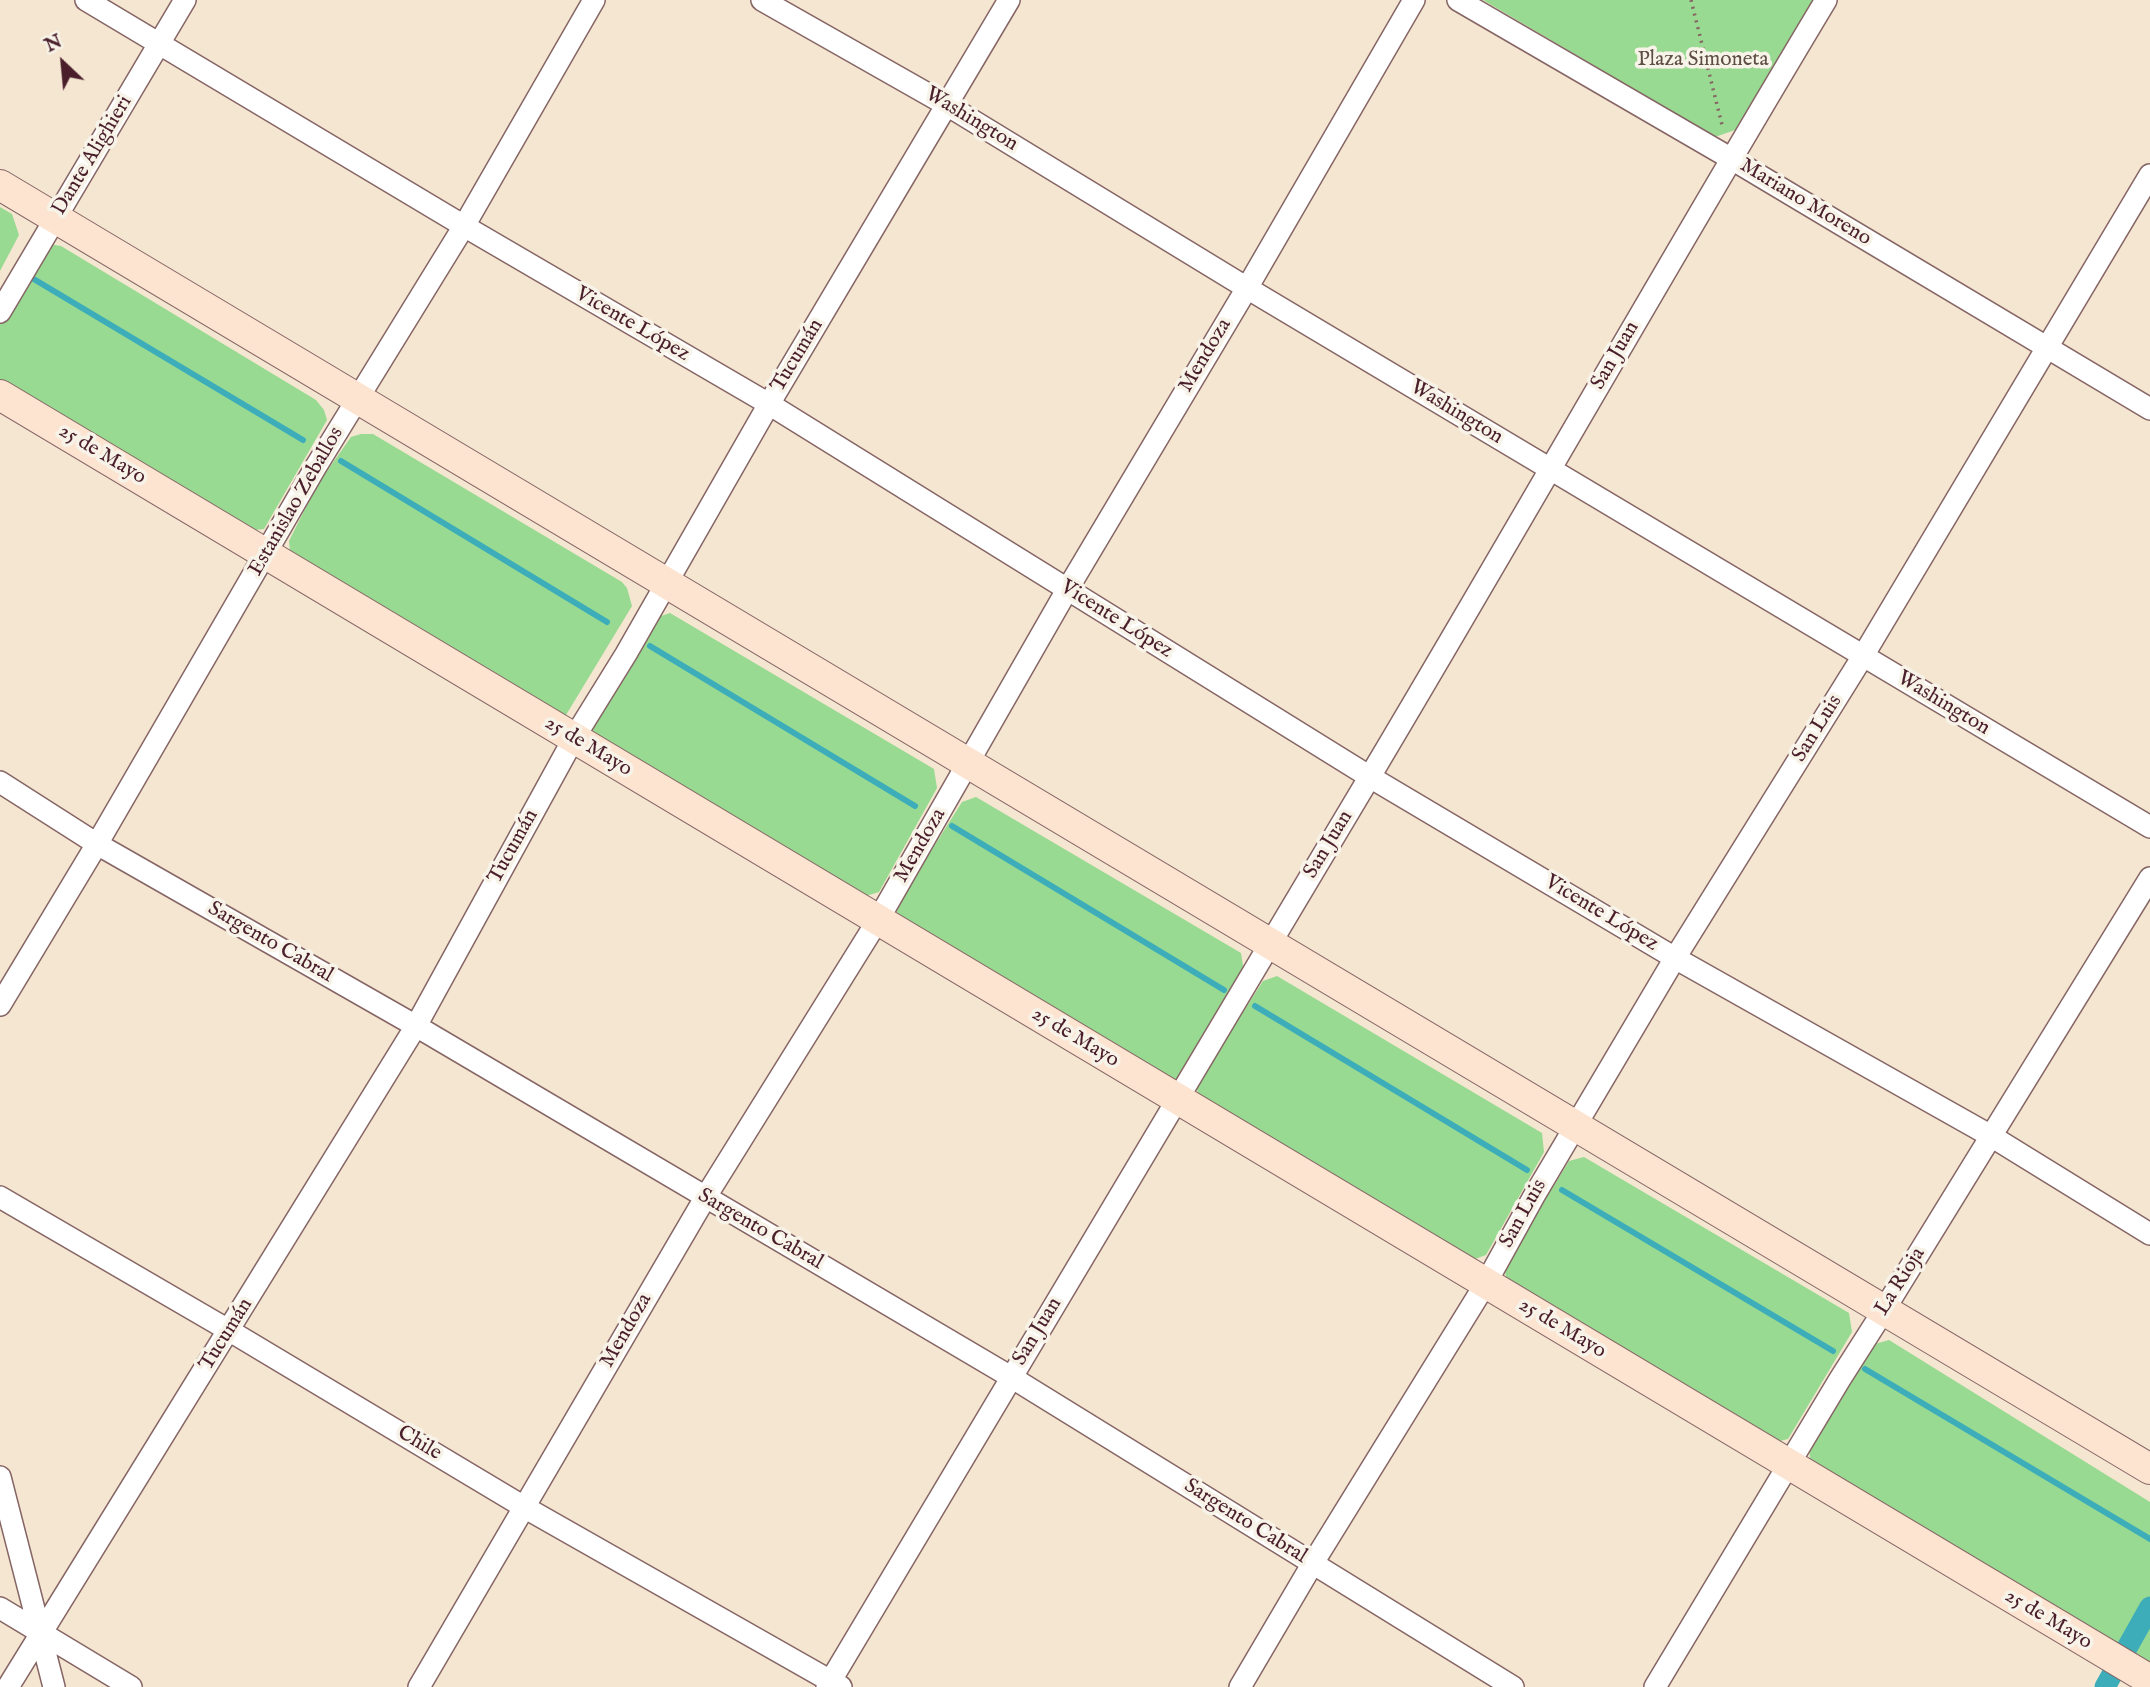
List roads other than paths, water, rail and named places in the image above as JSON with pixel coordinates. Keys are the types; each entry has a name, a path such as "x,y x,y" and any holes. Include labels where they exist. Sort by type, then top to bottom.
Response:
{"street":[{"name":"Vicente López","path":"86,0 769,404 1370,777 1675,958 1991,1136 2150,1234"},
{"name":"Dante Alighieri","path":"0,312 185,0"},
{"name":"Estanislao Zeballos","path":"0,1005 97,844 315,468 464,226 594,0"},
{"name":"Washington","path":"762,0 947,105 1247,288 2150,827"},
{"name":"Tucumán","path":"8,1687 416,1026 574,738 1009,0"},
{"name":"Mendoza","path":"419,1687 705,1198 878,920 1067,590 1414,0"},
{"name":"Mariano Moreno","path":"1458,0 1730,158 2150,409"},
{"name":"San Juan","path":"833,1685 1011,1377 1370,777 1551,470 1730,158 1826,0"},
{"name":"San Luis","path":"1240,1687 1313,1563 1486,1283 1534,1196 1675,958 1863,656 2150,175"},
{"path":"0,185 2150,1469"},
{"name":"25 de Mayo","path":"0,395 2146,1678"},
{"name":"Sargento Cabral","path":"0,782 97,844 416,1026 1011,1377 1513,1687"},
{"name":"La Rioja","path":"1654,1687 1840,1379 2150,878"},
{"name":"Chile","path":"0,1197 524,1507 833,1685"},
{"path":"0,1477 54,1687"},
{"path":"0,1608 131,1687"}],"waterway":[{"path":"32,278 303,440"},
{"path":"341,461 607,622"},
{"path":"650,646 915,806"},
{"path":"952,826 1224,990"},
{"path":"1255,1006 1527,1170"},
{"path":"1562,1190 1833,1351"},
{"path":"1865,1369 2150,1539"},
{"path":"2105,1687 2150,1607"}],"park label":[{"name":"Plaza Simoneta","path":"1703,61"}]}
